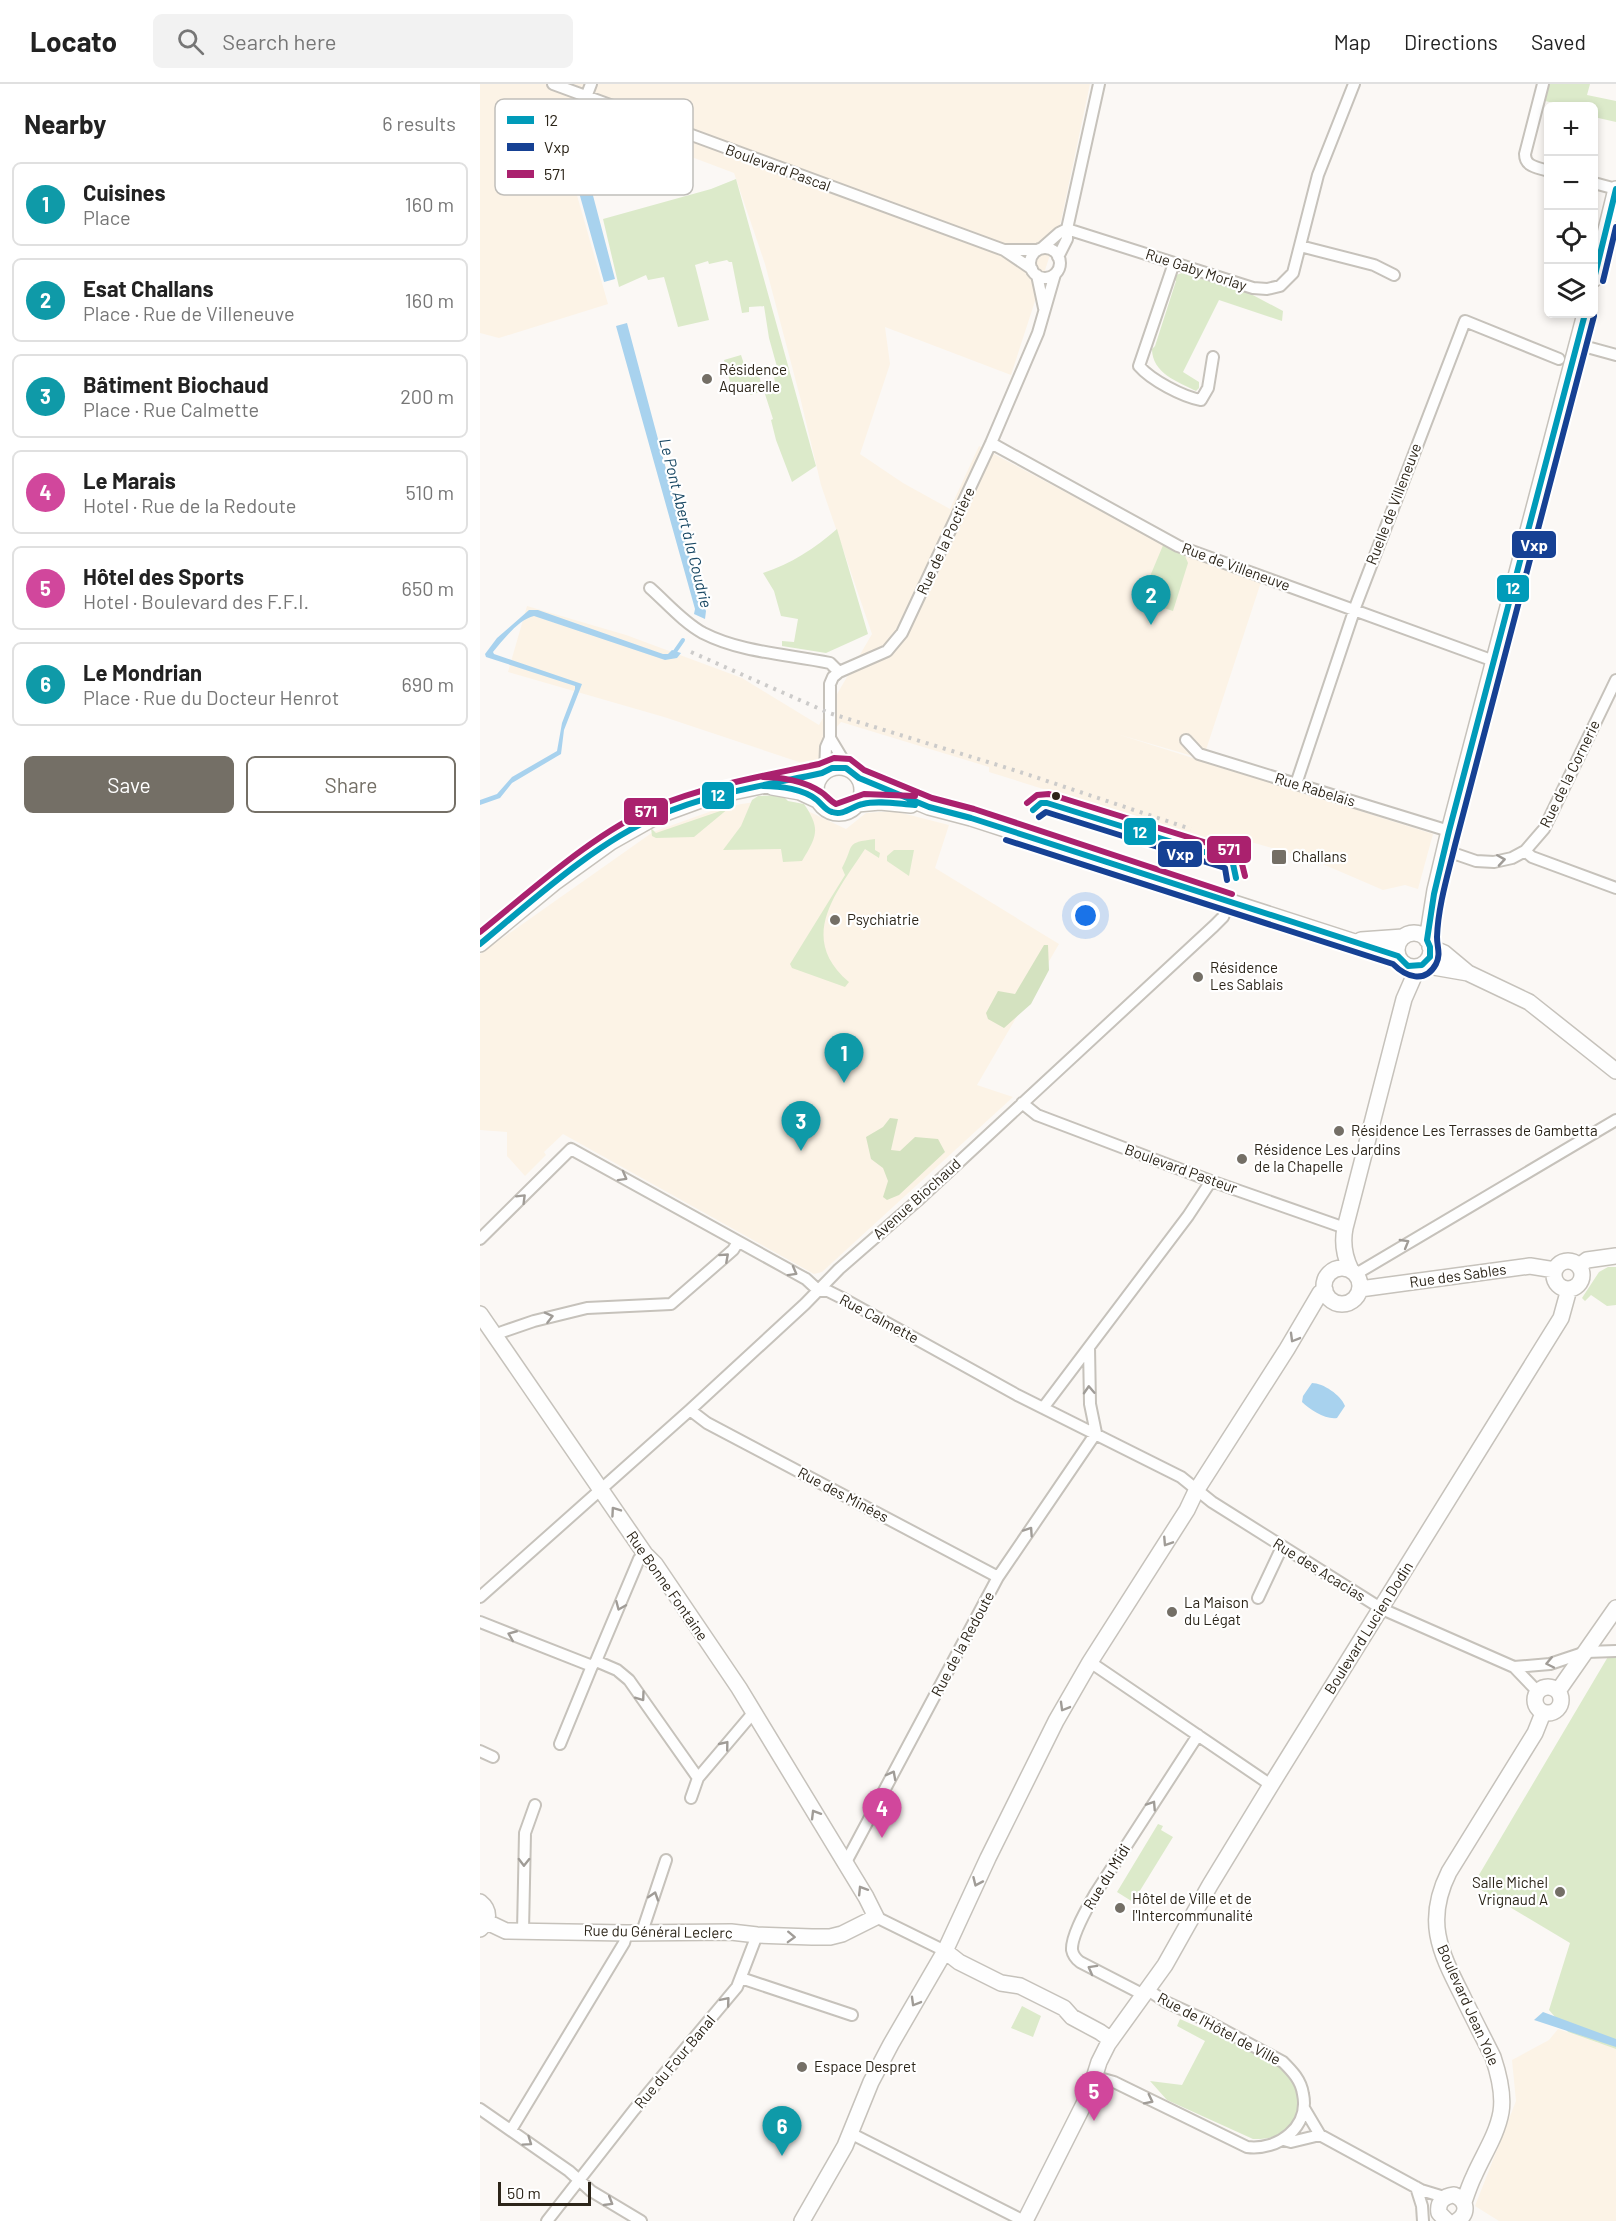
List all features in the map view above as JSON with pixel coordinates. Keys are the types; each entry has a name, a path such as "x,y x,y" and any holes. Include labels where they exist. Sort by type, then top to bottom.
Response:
{"street":[{"name":"Boulevard Pascal","path":"553,84 591,99"},
{"path":"586,97 591,84"},
{"name":"Rue de la Poctière","path":"839,672 887,651 902,633 991,443 1044,314 1059,266 1059,257 1067,239 1067,229 1099,84"},
{"name":"Rue Gaby Morlay","path":"1067,229 1253,288 1267,289 1280,286 1293,273 1318,176 1354,84"},
{"path":"1543,84 1525,161 1544,170"},
{"name":"Boulevard Pascal","path":"693,136 1004,250 1034,272"},
{"path":"1597,264 1616,189 1598,184"},
{"path":"1044,314 1043,298 1030,260 1059,233 1067,229"},
{"path":"1300,246 1374,265 1394,275"},
{"path":"1040,250 1050,249 1059,257"},
{"name":"Boulevard Pascal","path":"1004,250 1040,250"},
{"path":"1174,263 1139,366 1144,372 1188,398 1201,400 1208,388 1213,357"},
{"path":"1034,272 1048,277 1055,273"},
{"path":"1334,1270 1337,1247 1344,1234 1404,999 1420,966 1430,957 1429,943 1434,894 1444,850 1584,318"},
{"name":"Ruelle de Villeneuve","path":"1296,784 1354,610 1465,321 1559,359"},
{"path":"1576,344 1616,355"},
{"name":"Rue de Villeneuve","path":"991,443 1178,546 1494,661"},
{"path":"650,588 698,629 735,646 830,663 839,672 830,684 830,738 826,747 824,772 816,786 817,800"},
{"name":"Rue de la Cornerie","path":"1526,851 1544,830 1616,680"},
{"path":"766,785 800,792 817,800 825,809 838,813 851,810 857,804 862,792 853,773 830,738"},
{"name":"Rue Rabelais","path":"1186,740 1199,754 1449,831"},
{"path":"480,944 554,883 611,842 641,824 710,797 824,772 836,766 929,807"},
{"path":"857,804 895,803 929,807 980,821 1399,958 1408,966 1468,974 1529,1002 1616,1071"},
{"path":"1444,850 1476,861 1494,862 1512,858 1526,851 1532,857 1616,888"},
{"path":"1404,999 1397,946 1424,915 1434,894"},
{"name":"Avenue Biochaud","path":"480,1597 690,1410 819,1291 839,1269 917,1201 1214,926 1223,917 1229,903"},
{"path":"1342,940 1371,941 1419,934 1468,974"},
{"name":"Boulevard Pasteur","path":"1022,1103 1037,1115 1344,1234"},
{"path":"1353,1272 1616,1119"},
{"name":"Rue Calmette","path":"480,1239 571,1149 806,1279 819,1291 828,1291 844,1299 1043,1408 1096,1433"},
{"path":"1043,1408 1188,1216 1211,1181"},
{"path":"1344,1234 1346,1260 1360,1281 1360,1289 1354,1299 1343,1304 1332,1300 1325,1290 1326,1278 1334,1270 1346,1268 1353,1272"},
{"path":"494,1337 534,1321 587,1308 671,1304 733,1250 738,1242"},
{"path":"1579,1266 1587,1260 1616,1256"},
{"path":"1568,1260 1579,1266 1582,1278 1577,1286 1569,1289 1557,1283 1555,1270 1560,1263 1568,1260"},
{"name":"Rue des Sables","path":"1360,1289 1530,1266 1555,1270"},
{"name":"Boulevard Lucien Dodin","path":"1024,2221 1089,2094 1099,2062 1111,2040 1165,1965 1210,1885 1271,1785 1563,1315 1569,1289"},
{"path":"802,2221 845,2146 882,2061 945,1951 1056,1721 1090,1662 1187,1510 1320,1293 1325,1290"},
{"name":"Rue Bonne Fontaine","path":"480,1314 645,1554 665,1577 753,1713 876,1917"},
{"path":"1089,1347 1090,1404 1096,1433"},
{"name":"Rue des Minées","path":"690,1410 707,1423 998,1577"},
{"name":"Rue des Acacias","path":"1096,1433 1181,1477 1197,1491 1282,1547 1382,1609 1514,1667 1538,1692"},
{"name":"Rue de la Redoute","path":"845,1863 998,1577 1096,1433"},
{"path":"1258,1598 1282,1547"},
{"path":"560,1744 639,1559 645,1554"},
{"path":"1558,1691 1616,1608"},
{"path":"480,1622 617,1670 629,1680 698,1778"},
{"name":"Rue des Acacias","path":"1514,1667 1550,1664 1586,1652 1616,1651"},
{"path":"1090,1662 1271,1785"},
{"path":"1548,1687 1558,1691 1561,1701 1556,1712 1543,1713 1535,1703 1538,1692 1548,1687"},
{"path":"691,1798 698,1778 753,1713"},
{"name":"Boulevard Jean Yole","path":"1453,2212 1489,2145 1501,2112 1500,2086 1493,2057 1440,1948 1436,1920 1439,1895 1449,1872 1535,1733 1543,1713"},
{"name":"Rue du Midi","path":"1146,1992 1080,1962 1073,1953 1072,1946 1095,1894 1198,1735"},
{"path":"480,1752 493,1757"},
{"path":"523,1930 525,1833 535,1805"},
{"path":"511,2130 626,1939 635,1932 666,1860"},
{"path":"480,1902 487,1909 483,1926"},
{"path":"876,1917 945,1951 959,1962 1001,1983 1020,1986 1064,2008 1072,2017 1111,2040"},
{"name":"Rue du Général Leclerc","path":"483,1926 506,1930 731,1932 830,1937 856,1929 876,1917"},
{"name":"Rue du Four Banal","path":"547,2221 634,2110 737,1987 757,1935"},
{"path":"741,1978 852,2015"},
{"name":"Rue de l'Hôtel de Ville","path":"1146,1992 1203,2019 1283,2062 1300,2082 1304,2108 1320,2135"},
{"path":"1096,2077 1114,2082 1247,2147 1260,2149 1284,2140 1298,2124 1304,2108"},
{"path":"480,2109 569,2171 591,2192 641,2221"},
{"path":"850,2133 1024,2221"},
{"path":"1284,2140 1291,2142 1320,2135 1418,2189 1453,2212 1478,2221"},
{"path":"1418,2189 1423,2221"}],"shaded area":[{"path":"480,84 1090,84 1061,221 1011,375 885,327 890,364 860,454 903,483 950,509 979,446 1184,555 1261,582 1203,759 1117,734 1433,834 1418,889 1405,885 1383,890 1311,859 1226,835 1215,843 989,772 989,767 841,722 824,742 817,768 664,717 508,672 527,606 626,635 742,678 819,725 872,634 821,485 765,264 734,173 693,158 693,99 495,99 495,195 577,195 608,304 499,338 480,333"},
{"path":"780,798 846,829 866,813 894,811 949,825 935,868 1059,944 977,1085 1013,1097 822,1272 814,1274 563,1134 544,1152 546,1155 525,1176 507,1156 507,1132 480,1130 480,954 653,832 723,807"},
{"path":"1558,2029 1616,2049 1616,2221 1499,2221 1475,2206 1516,2101 1512,2060 1549,2040"}],"green space":[{"path":"1549,84 1590,84 1587,95 1616,101 1616,122 1598,118 1598,102 1545,101"},
{"path":"736,179 816,466 792,482 776,440 771,420 773,419 764,391 750,395 749,390 733,393 724,360 741,355 747,373 758,371 762,387 775,382 774,377 779,374 769,338 764,306 749,307 749,312 742,313 732,262 727,260 709,264 708,261 695,265 709,320 678,327 664,277 648,280 646,275 619,287 603,219 711,189"},
{"path":"1182,273 1249,293 1283,311 1282,321 1219,300 1183,372 1199,382 1199,388 1196,391 1167,376 1156,364 1152,349 1155,346 1176,281 1173,279"},
{"path":"837,529 868,634 826,653 782,646 782,641 794,642 798,619 781,616 774,591 763,573 802,555"},
{"path":"1164,543 1183,551 1188,563 1173,611 1140,600"},
{"path":"782,795 788,801 804,804 815,826 814,839 802,861 783,862 781,849 723,850 741,826 752,800 758,796"},
{"path":"729,808 694,837 656,838 652,836 651,828 656,833"},
{"path":"875,839 875,850 880,853 879,858 865,849 833,899 824,932 825,949 834,965 849,982 845,987 792,968 790,964 845,875 842,868 852,846"},
{"path":"894,850 914,850 909,876 887,861 887,856"},
{"path":"1044,945 1048,945 1049,970 1031,1004 1004,1028 988,1019 986,1013 998,991 1015,994"},
{"path":"890,1118 898,1119 891,1150 900,1151 915,1137 938,1139 945,1152 899,1195 887,1200 883,1197 888,1181 883,1168 871,1159 866,1137 883,1127"},
{"path":"1608,1267 1616,1267 1616,1305 1607,1306 1591,1295 1585,1301 1582,1298 1599,1272"},
{"path":"1616,1654 1616,2049 1568,2032 1549,2010 1570,1943 1473,1885 1609,1655"},
{"path":"1158,1824 1163,1826 1161,1830 1173,1837 1133,1902 1117,1892"},
{"path":"1022,2006 1041,2016 1033,2037 1011,2028"},
{"path":"1180,2019 1279,2063 1295,2082 1301,2109 1292,2123 1282,2132 1269,2138 1253,2139 1167,2100 1150,2081 1182,2085 1205,2041 1177,2026"}],"water":[{"path":"580,195 593,195 615,279 604,282"},
{"path":"627,323 701,600 706,611 705,619 694,614 695,609 616,326"},
{"path":"529,610 538,610 663,654 668,654 672,650 681,653 677,658 665,660 534,616 523,621 506,636 493,652 494,654 582,684 564,730 561,754 512,783 500,798 480,805 480,800 497,794 512,777 557,751 562,723 575,689 575,686 486,657 485,654 497,638"},
{"path":"1312,1383 1326,1387 1343,1402 1345,1406 1337,1418 1318,1414 1302,1402 1303,1396"},
{"path":"1543,2012 1616,2039 1616,2047 1534,2020"}],"waterway":[{"name":"Le Pont Abert à la Coudrie","path":"674,653 683,640"}],"railway":[{"path":"691,652 829,713 1017,771 1191,829"}],"transit line":[{"name":"12","path":"1598,264 1616,189"},
{"name":"Vxp","path":"1603,281 1616,227"},
{"name":"12","path":"480,944 565,874 634,827 678,808 718,795 822,773 832,768 846,768 859,778 929,807 971,818 1398,956 1408,966 1422,965 1430,957 1427,940 1434,894 1449,831 1584,318"},
{"name":"Vxp","path":"1006,840 1393,964 1409,975 1421,976 1432,970 1438,957 1438,925 1446,879 1593,318"},
{"name":"571","path":"480,932 564,864 632,818 695,793 819,764 834,758 850,759 864,770 932,798 974,809 1232,894"},
{"name":"571","path":"763,777 800,782 821,792 836,804 864,794 915,796"},
{"name":"12","path":"763,786 805,793 812,796 827,810 836,813 869,803 915,805"},
{"name":"571","path":"1027,803 1037,795 1049,794 1233,851 1241,860 1245,876"},
{"name":"12","path":"1033,810 1041,803 1047,803 1230,860 1236,878"},
{"name":"Vxp","path":"1039,817 1046,812 1225,868 1227,880"}],"place":[{"name":"Résidence Aquarelle","path":"707,379"},
{"name":"Esat Challans","path":"1151,625"},
{"name":"Challans","path":"1279,857"},
{"name":"Psychiatrie","path":"835,920"},
{"name":"Résidence Les Sablais","path":"1198,977"},
{"name":"Cuisines","path":"844,1083"},
{"name":"Résidence Les Terrasses de Gambetta","path":"1339,1131"},
{"name":"Bâtiment Biochaud","path":"801,1151"},
{"name":"Résidence Les Jardins de la Chapelle","path":"1242,1159"},
{"name":"La Maison du Légat","path":"1172,1612"},
{"name":"Le Marais","path":"882,1838"},
{"name":"Salle Michel Vrignaud A","path":"1560,1892"},
{"name":"Hôtel de Ville et de l'Intercommunalité","path":"1120,1908"},
{"name":"Espace Despret","path":"802,2067"},
{"name":"Hôtel des Sports","path":"1094,2121"},
{"name":"Le Mondrian","path":"782,2156"}]}
